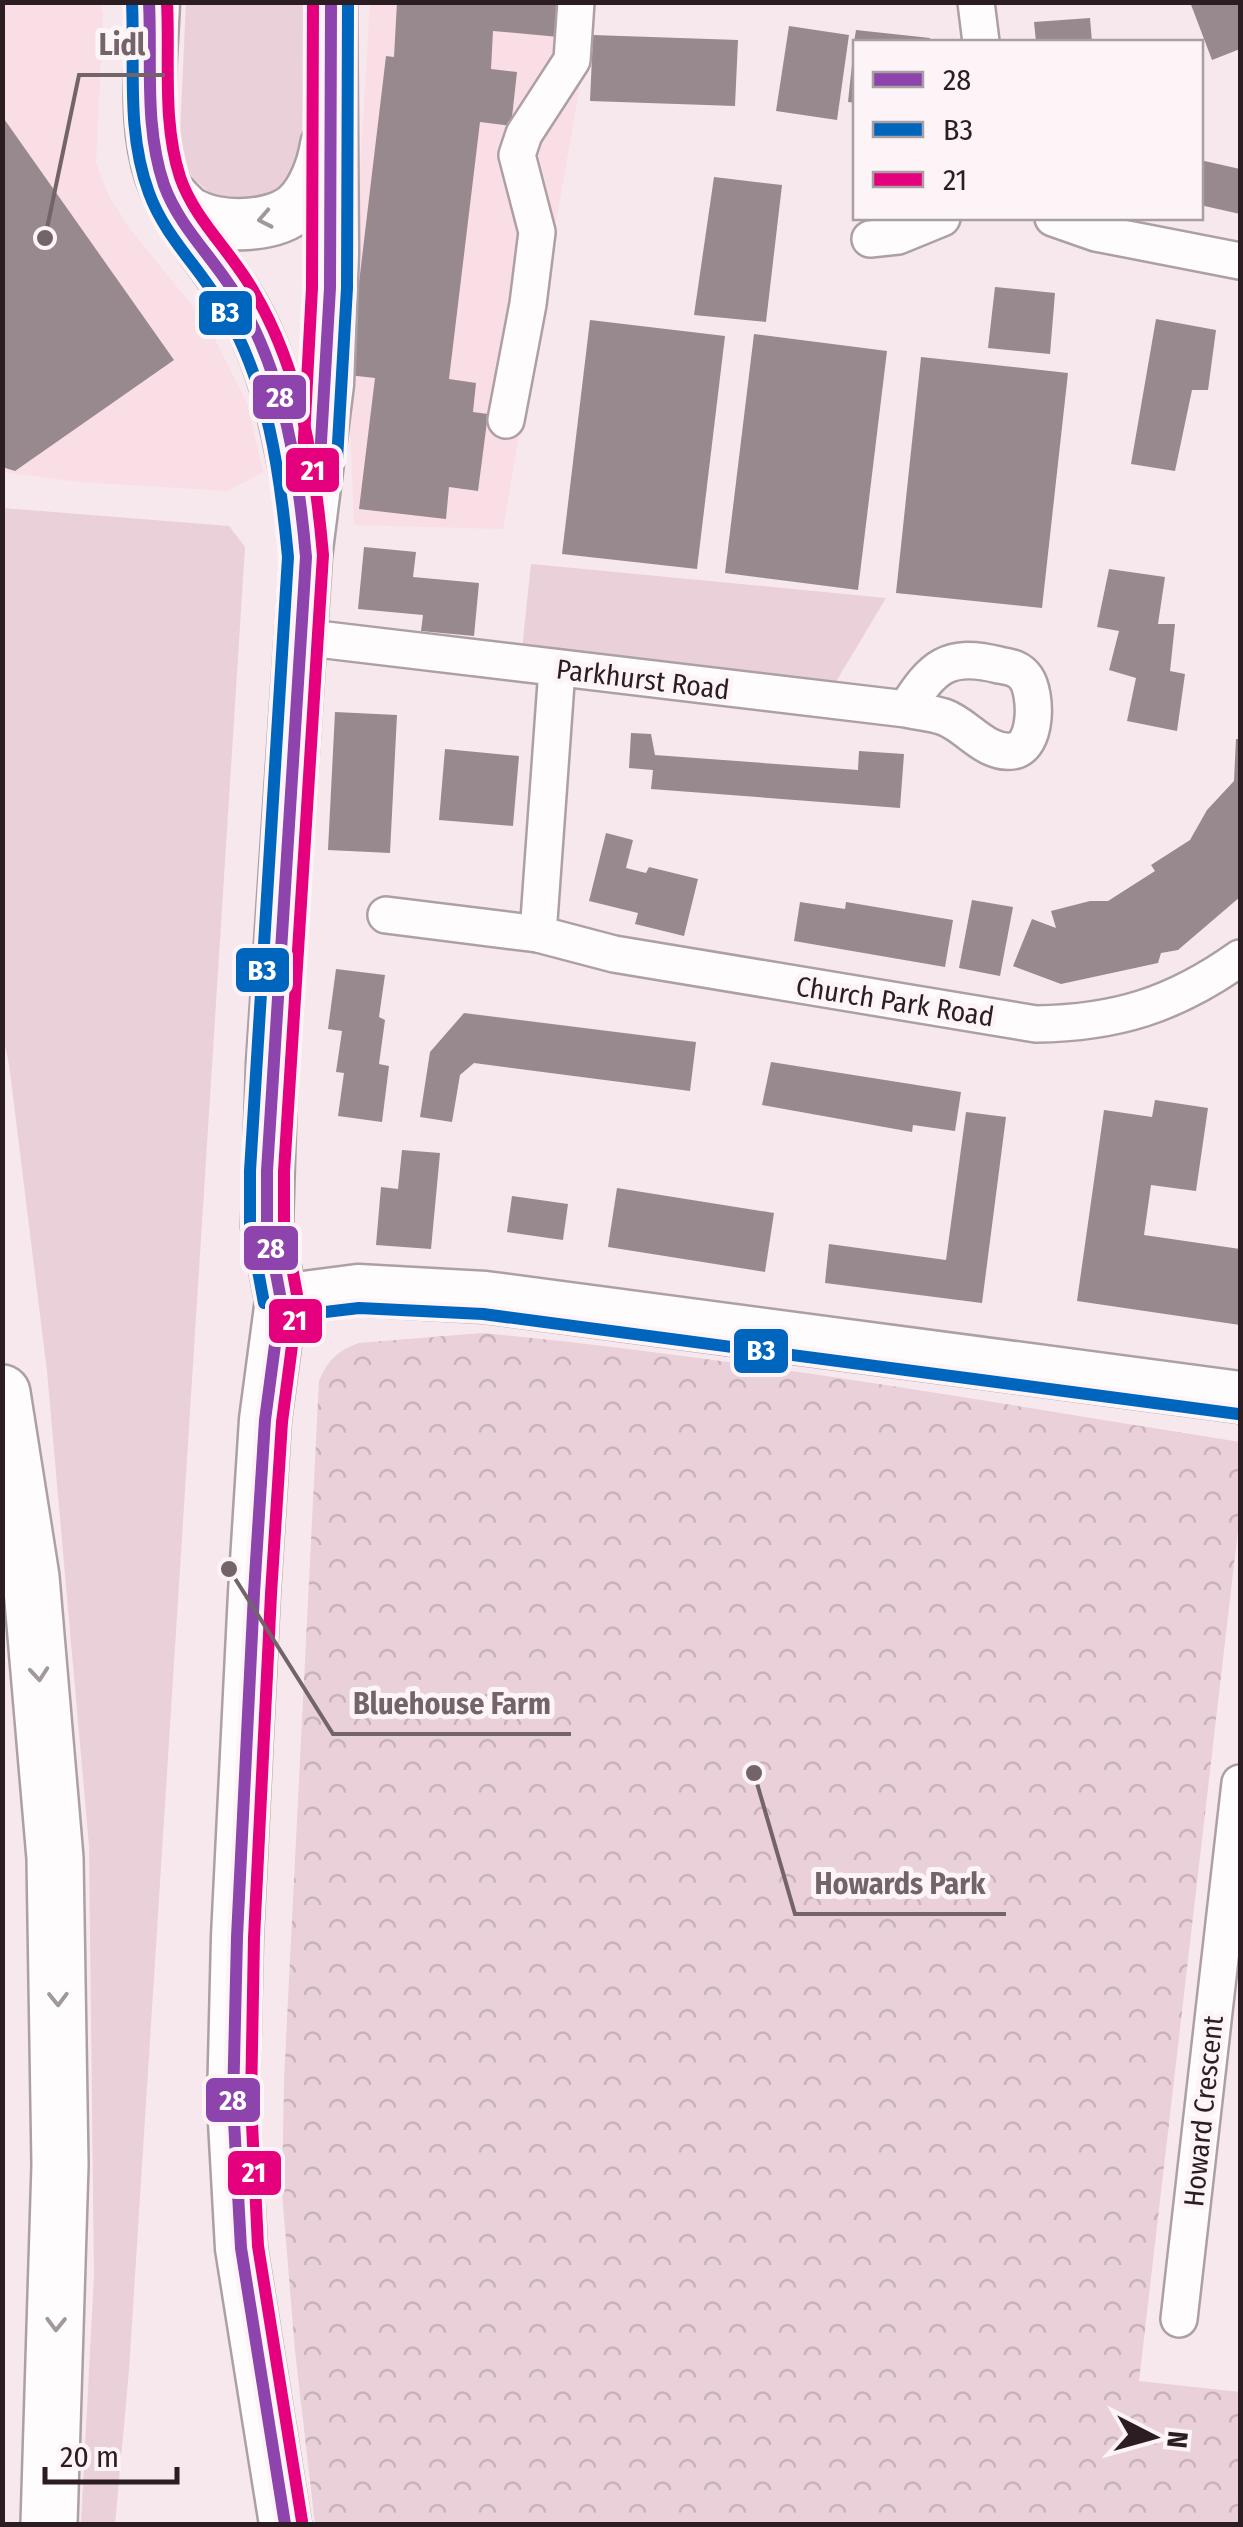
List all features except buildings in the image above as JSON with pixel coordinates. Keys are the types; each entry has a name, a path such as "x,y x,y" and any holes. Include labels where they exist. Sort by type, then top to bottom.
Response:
{"highway":[{"path":"2,1394 31,1577 56,1858 60,2165 48,2524"},
{"path":"2,1458 31,1577"}],"main road":[{"path":"154,2 149,116 166,190 240,301 264,354 295,467 306,557"},
{"path":"285,2524 241,2248 233,2104 254,1593 265,1420 281,1300 267,1226 267,1171 306,557 328,384 333,253 331,2"},
{"path":"166,190 192,214 210,220 243,223 281,216 296,208 318,173 330,117"},
{"path":"281,1300 358,1290 485,1297 1240,1396"}],"street":[{"path":"506,420 538,232 516,155 524,134 572,60 576,2"},
{"path":"976,2 981,40"},
{"path":"870,240 898,236 937,220"},
{"path":"1059,220 1096,233 1240,262"},
{"name":"Parkhurst Road","path":"301,637 906,709 947,718 993,748 1012,751 1023,746 1030,735 1033,695 1028,680 1018,669 980,660 964,661 931,673 906,709"},
{"path":"538,934 556,669"},
{"name":"Church Park Road","path":"386,915 538,934 614,954 1036,1024 1081,1023 1159,1005 1240,958"},
{"name":"Howard Crescent","path":"1180,2319 1240,1783"}],"shaded area":[{"path":"3,3 100,3 103,14 96,163 109,196 130,229 208,325 247,403 263,472 228,491 79,482 3,472"},
{"path":"370,3 594,3 503,529 354,525 348,375"}],"green space":[{"path":"186,3 307,3 301,157 288,180 261,198 246,200 210,193 193,178 182,157"},
{"path":"3,508 229,526 245,547 129,2370 115,2524 81,2524 94,2276 89,1846 47,1371 3,1036"},
{"path":"531,564 886,598 828,695 521,659"},
{"path":"482,1333 767,1367 1240,1442 1240,1513 1139,2381 1240,2392 1240,2524 315,2524 282,2192 284,2080 319,1381 334,1357 359,1343"}],"transit line":[{"name":"28","path":"149,2 151,117 164,185 179,216 239,300 268,361 287,425 306,557 267,1171 267,1226 281,1300 265,1420 254,1593 233,2103 241,2248 285,2524"},
{"name":"21","path":"167,2 174,156 195,208 254,292 283,354 310,453 323,555 284,1172 284,1224 298,1300 282,1422 271,1594 254,1938 251,2103 258,2246 302,2521"},
{"name":"21","path":"303,457 312,288 313,2"},
{"name":"28","path":"320,459 330,288 331,2"},
{"name":"B3","path":"337,460 347,288 348,2"},
{"name":"B3","path":"132,3 134,123 142,170 164,224 214,293 251,367 276,461 285,525 288,557 250,1171 250,1228 264,1303"},
{"name":"B3","path":"283,1317 359,1308 483,1314 1238,1414"}],"place":[{"name":"Lidl","path":"45,238"},
{"name":"Bluehouse Farm","path":"229,1569"},
{"name":"Howards Park","path":"754,1773"}]}
